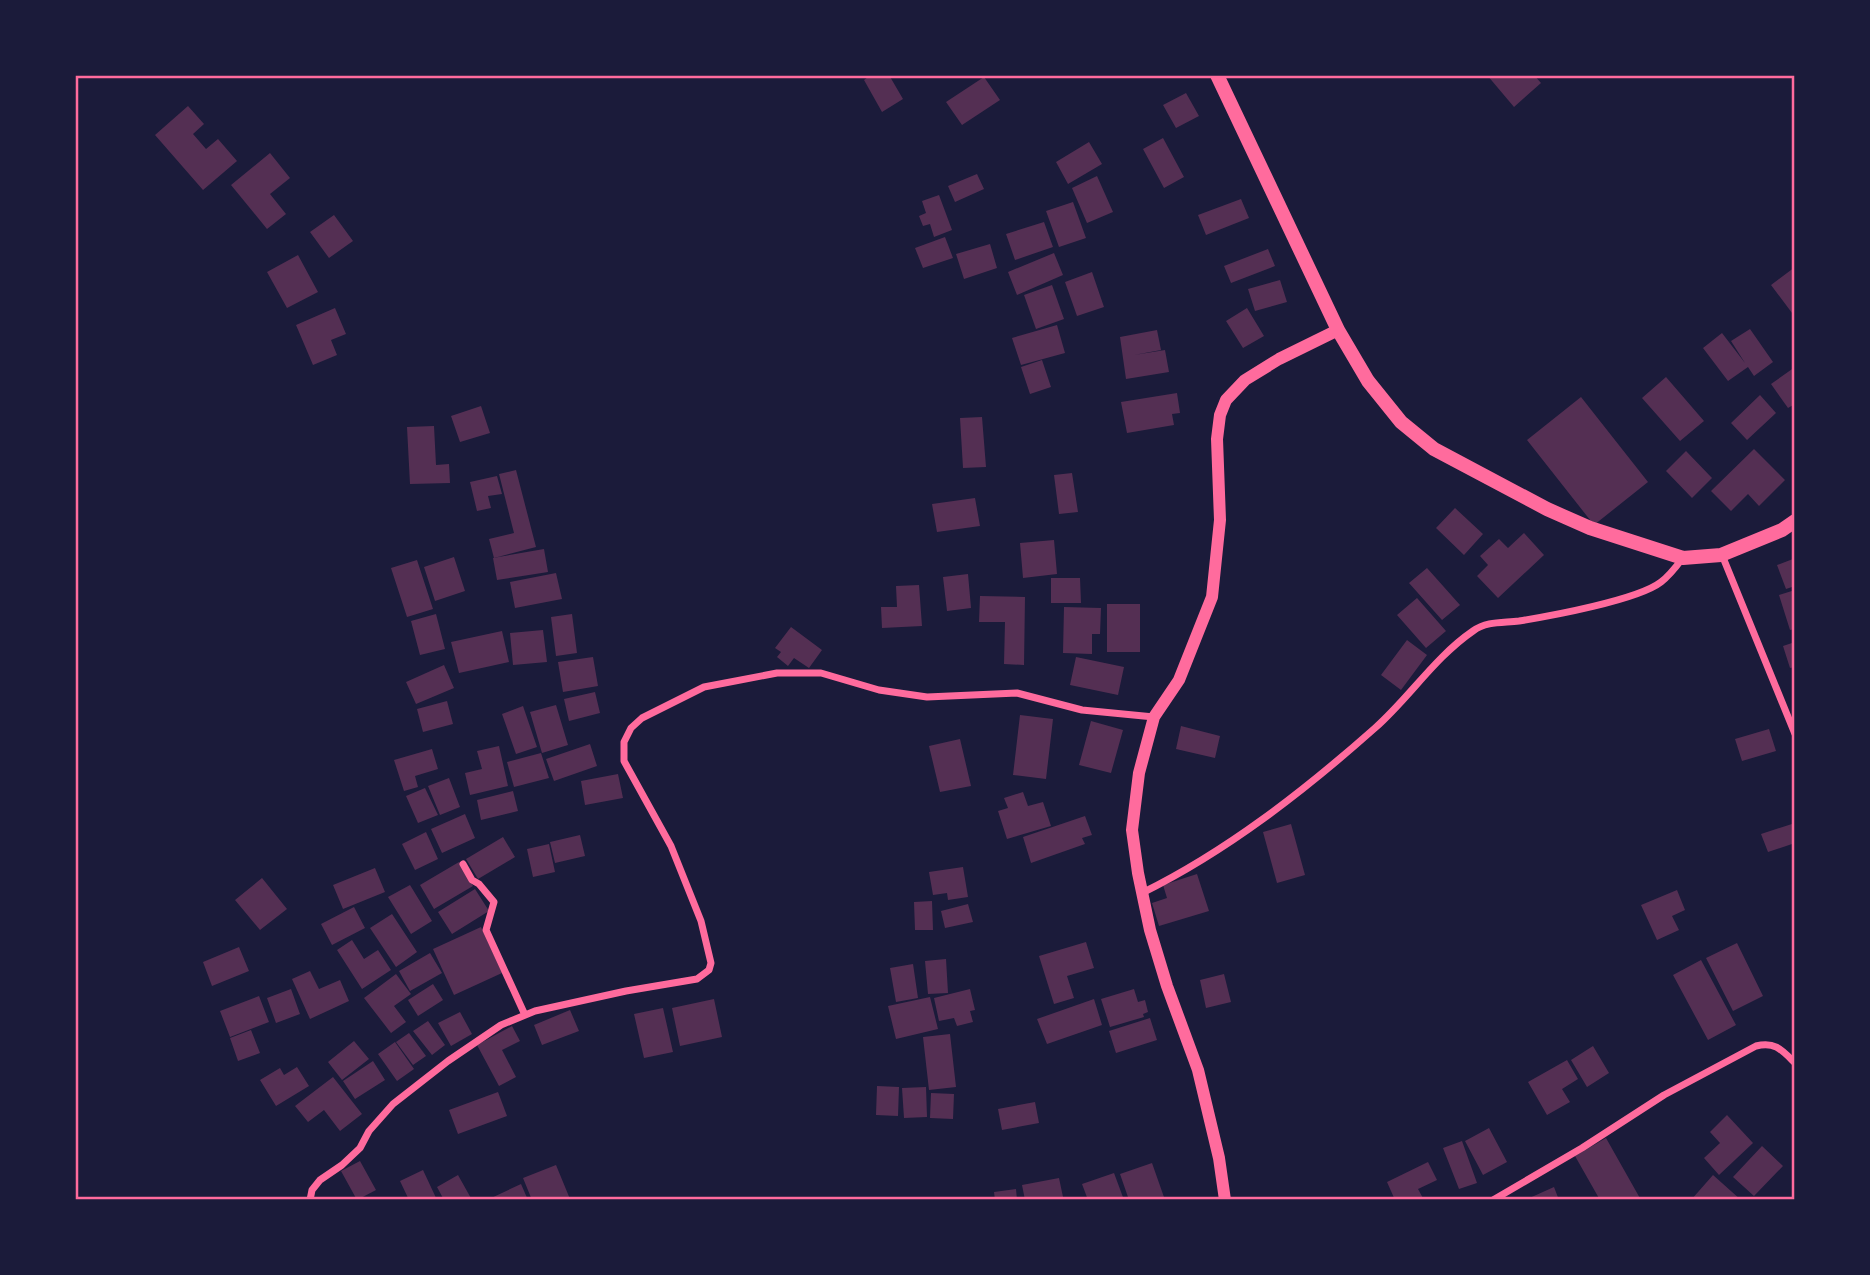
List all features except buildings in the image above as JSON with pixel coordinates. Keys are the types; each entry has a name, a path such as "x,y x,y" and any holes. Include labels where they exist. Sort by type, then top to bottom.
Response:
{"main road":[{"path":"1217,75 1338,330 1368,381 1401,422 1434,449 1546,509 1590,528 1683,558 1721,555 1795,522"}],"street":[{"path":"1225,1200 1219,1158 1198,1070 1167,986 1142,893 1132,830 1139,773 1154,717 1179,680 1212,597 1220,520 1217,439 1220,415 1226,400 1245,380 1279,359 1338,330"},
{"path":"1721,555 1795,734"},
{"path":"1142,893 1221,848 1281,806 1376,727 1474,630 1490,623 1555,615 1644,592 1660,583 1683,558"},
{"path":"310,1200 312,1190 320,1180 360,1148 369,1132 393,1104 448,1060 501,1025 525,1015 626,991 687,981 703,976 710,967 701,921 671,846 624,761 624,742 631,728 642,718 704,687 777,673 821,673 880,690 927,697 1017,693 1082,710 1154,717"},
{"path":"463,864 472,880 480,884 494,902 485,930 525,1015"},
{"path":"1493,1200 1582,1148 1664,1095 1756,1046 1768,1043 1776,1046 1795,1063"}]}
